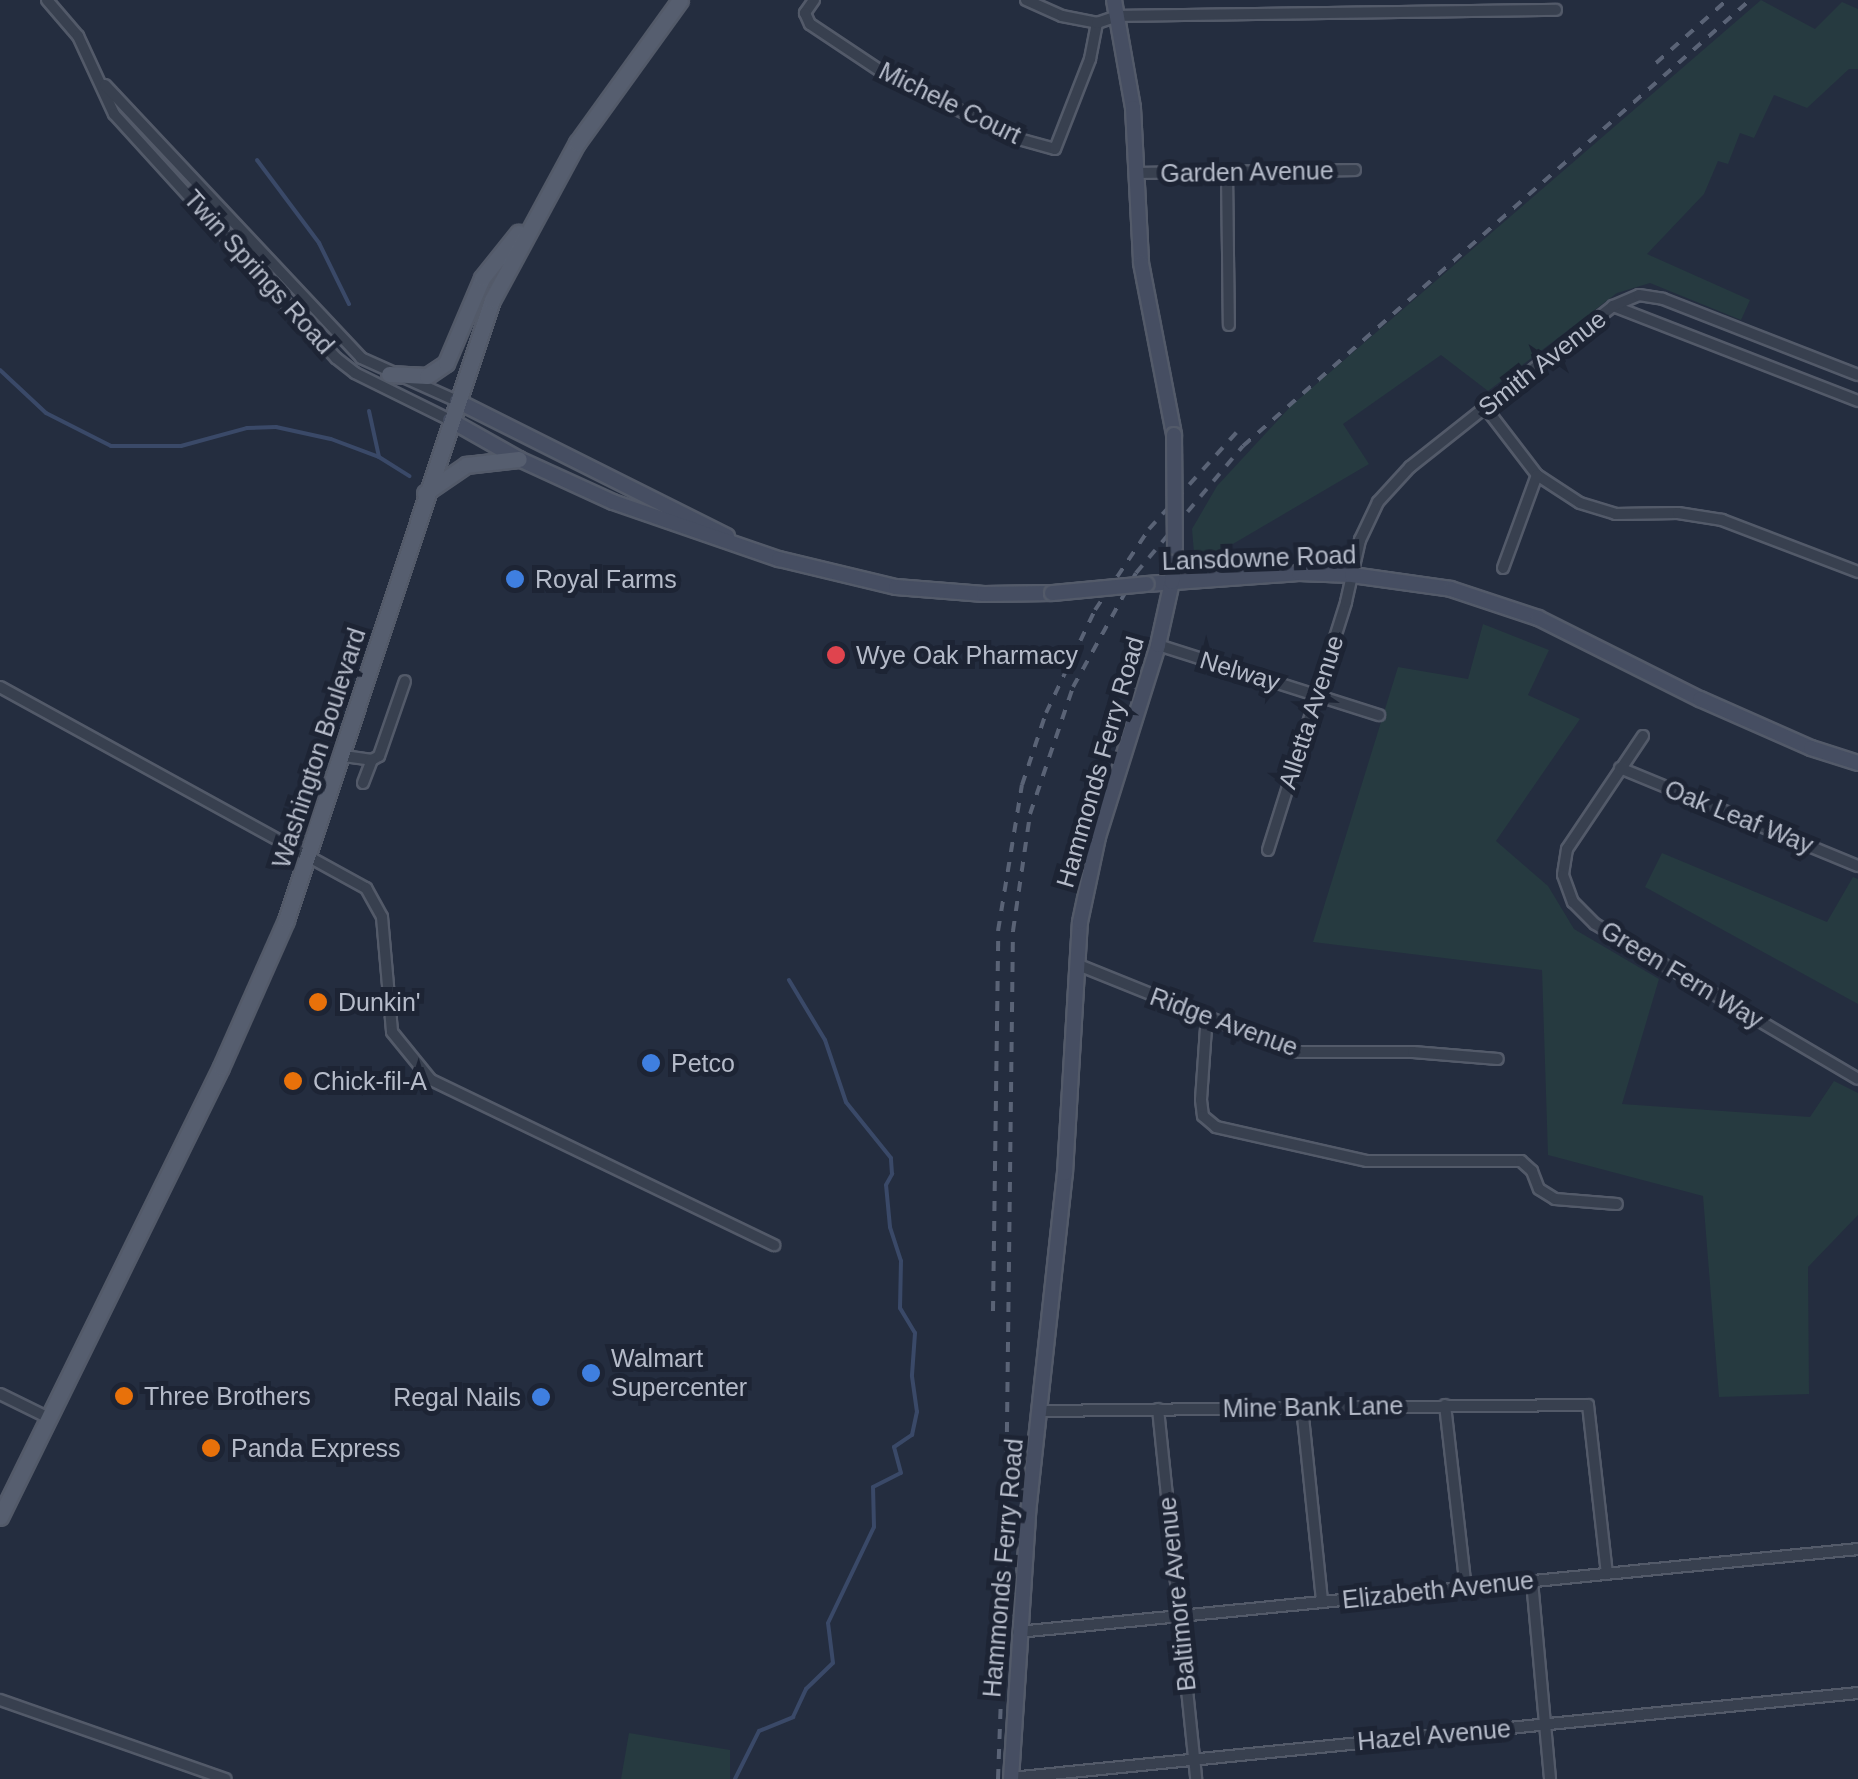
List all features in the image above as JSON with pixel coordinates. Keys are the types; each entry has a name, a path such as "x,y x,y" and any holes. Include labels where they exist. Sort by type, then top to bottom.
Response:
{"main road":[{"name":"Washington Boulevard","path":"0,1518 248,1008 310,858 492,300 540,206 608,96 680,0"},
{"path":"389,374 427,376 446,363 482,278 540,206"},
{"path":"426,493 466,465 519,458"}],"street":[{"name":"Twin Springs Road","path":"47,0 78,36 104,85 114,114 336,358 355,373 450,420"},
{"name":"Michele Court","path":"814,0 805,13 810,24 882,72 1015,138 1056,149 1090,59 1097,23"},
{"path":"1026,0 1062,16 1097,23 1118,16 1556,10"},
{"name":"Hammonds Ferry Road","path":"1010,1779 1018,1632 1064,1176 1076,964 1098,838 1158,646 1172,582 1175,546 1174,435 1141,263 1139,173 1130,80 1114,0"},
{"name":"Twin Springs Road","path":"104,85 361,358 389,374 457,401"},
{"name":"Garden Avenue","path":"1139,173 1355,170"},
{"path":"1227,172 1229,325"},
{"name":"Smith Avenue","path":"1352,574 1368,520 1391,484 1613,306 1639,295 1664,298 1858,376"},
{"path":"1613,306 1858,401"},
{"name":"Lansdowne Road","path":"457,401 690,515 750,549"},
{"path":"1485,407 1537,475 1565,496 1598,511 1722,520 1858,572"},
{"name":"Lansdowne Road","path":"450,420 519,458 663,522 896,587 984,594 1052,593 1172,582 1352,574 1451,589 1538,618 1743,719 1858,763"},
{"path":"1503,568 1537,475"},
{"name":"Alletta Avenue","path":"1268,850 1352,574"},
{"name":"Nelway","path":"1158,646 1379,715"},
{"path":"363,783 372,760 384,749 406,681"},
{"path":"0,687 366,888 382,917 392,1032 431,1080 774,1245"},
{"name":"Green Fern Way","path":"1643,736 1567,849 1563,875 1573,902 1595,924 1858,1079"},
{"path":"344,756 372,760"},
{"name":"Oak Leaf Way","path":"1620,768 1858,866"},
{"name":"Ridge Avenue","path":"1076,964 1295,1052 1414,1052 1498,1059"},
{"path":"1212,1020 1206,1028 1201,1100 1203,1116 1216,1126 1367,1161 1521,1161 1532,1171 1539,1188 1556,1199 1617,1204"},
{"path":"0,1394 49,1418"},
{"path":"1444,1405 1466,1588"},
{"name":"Mine Bank Lane","path":"1038,1411 1588,1405 1608,1574"},
{"path":"1302,1407 1322,1602"},
{"name":"Baltimore Avenue","path":"1158,1409 1196,1779"},
{"name":"Elizabeth Avenue","path":"1018,1632 1858,1549"},
{"path":"1532,1581 1550,1779"},
{"name":"Hazel Avenue","path":"1010,1779 1858,1693"},
{"path":"0,1700 226,1779"}],"shaded area":[{"path":"1761,0 1815,29 1842,2 1858,9 1858,69 1849,69 1807,108 1774,95 1754,138 1740,133 1728,164 1718,161 1704,194 1647,254 1750,300 1741,320 1650,283 1617,293 1488,391 1441,355 1343,424 1369,464 1209,558 1194,553 1192,529 1217,486 1291,406"},
{"path":"1483,624 1549,650 1528,695 1580,719 1496,841 1548,886 1574,929 1659,979 1622,1104 1810,1117 1834,1081 1858,1093 1858,1215 1808,1267 1809,1394 1719,1397 1703,1196 1548,1155 1542,970 1313,942 1398,667 1468,679"},
{"path":"1662,853 1827,922 1853,877 1858,879 1858,1004 1645,887"},
{"path":"629,1733 730,1750 730,1779 621,1779"}],"waterway":[{"path":"257,160 319,243 349,304"},
{"path":"0,370 46,413 111,446 181,446 247,428 276,427 331,439 379,457 410,476"},
{"path":"369,411 379,457"},
{"path":"735,1779 759,1731 793,1717 806,1689 833,1663 828,1623 874,1527 873,1487 901,1473 894,1447 912,1435 917,1412 912,1375 915,1333 900,1308 901,1261 890,1227 886,1185 892,1174 891,1158 846,1102 825,1040 789,980"}],"railway":[{"path":"1656,63 1727,0"},
{"path":"998,1779 1005,1592 1013,931 1030,814 1073,687 1136,573 1243,446 1750,0"},
{"path":"993,1311 998,931 1022,785 1046,713 1095,610 1149,529 1236,433"}],"place":[{"name":"Royal Farms","path":"515,579"},
{"name":"Wye Oak Pharmacy","path":"836,655"},
{"name":"Dunkin'","path":"318,1002"},
{"name":"Petco","path":"651,1063"},
{"name":"Chick-fil-A","path":"293,1081"},
{"name":"Walmart Supercenter","path":"591,1373"},
{"name":"Three Brothers","path":"124,1396"},
{"name":"Regal Nails","path":"541,1397"},
{"name":"Panda Express","path":"211,1448"}]}
